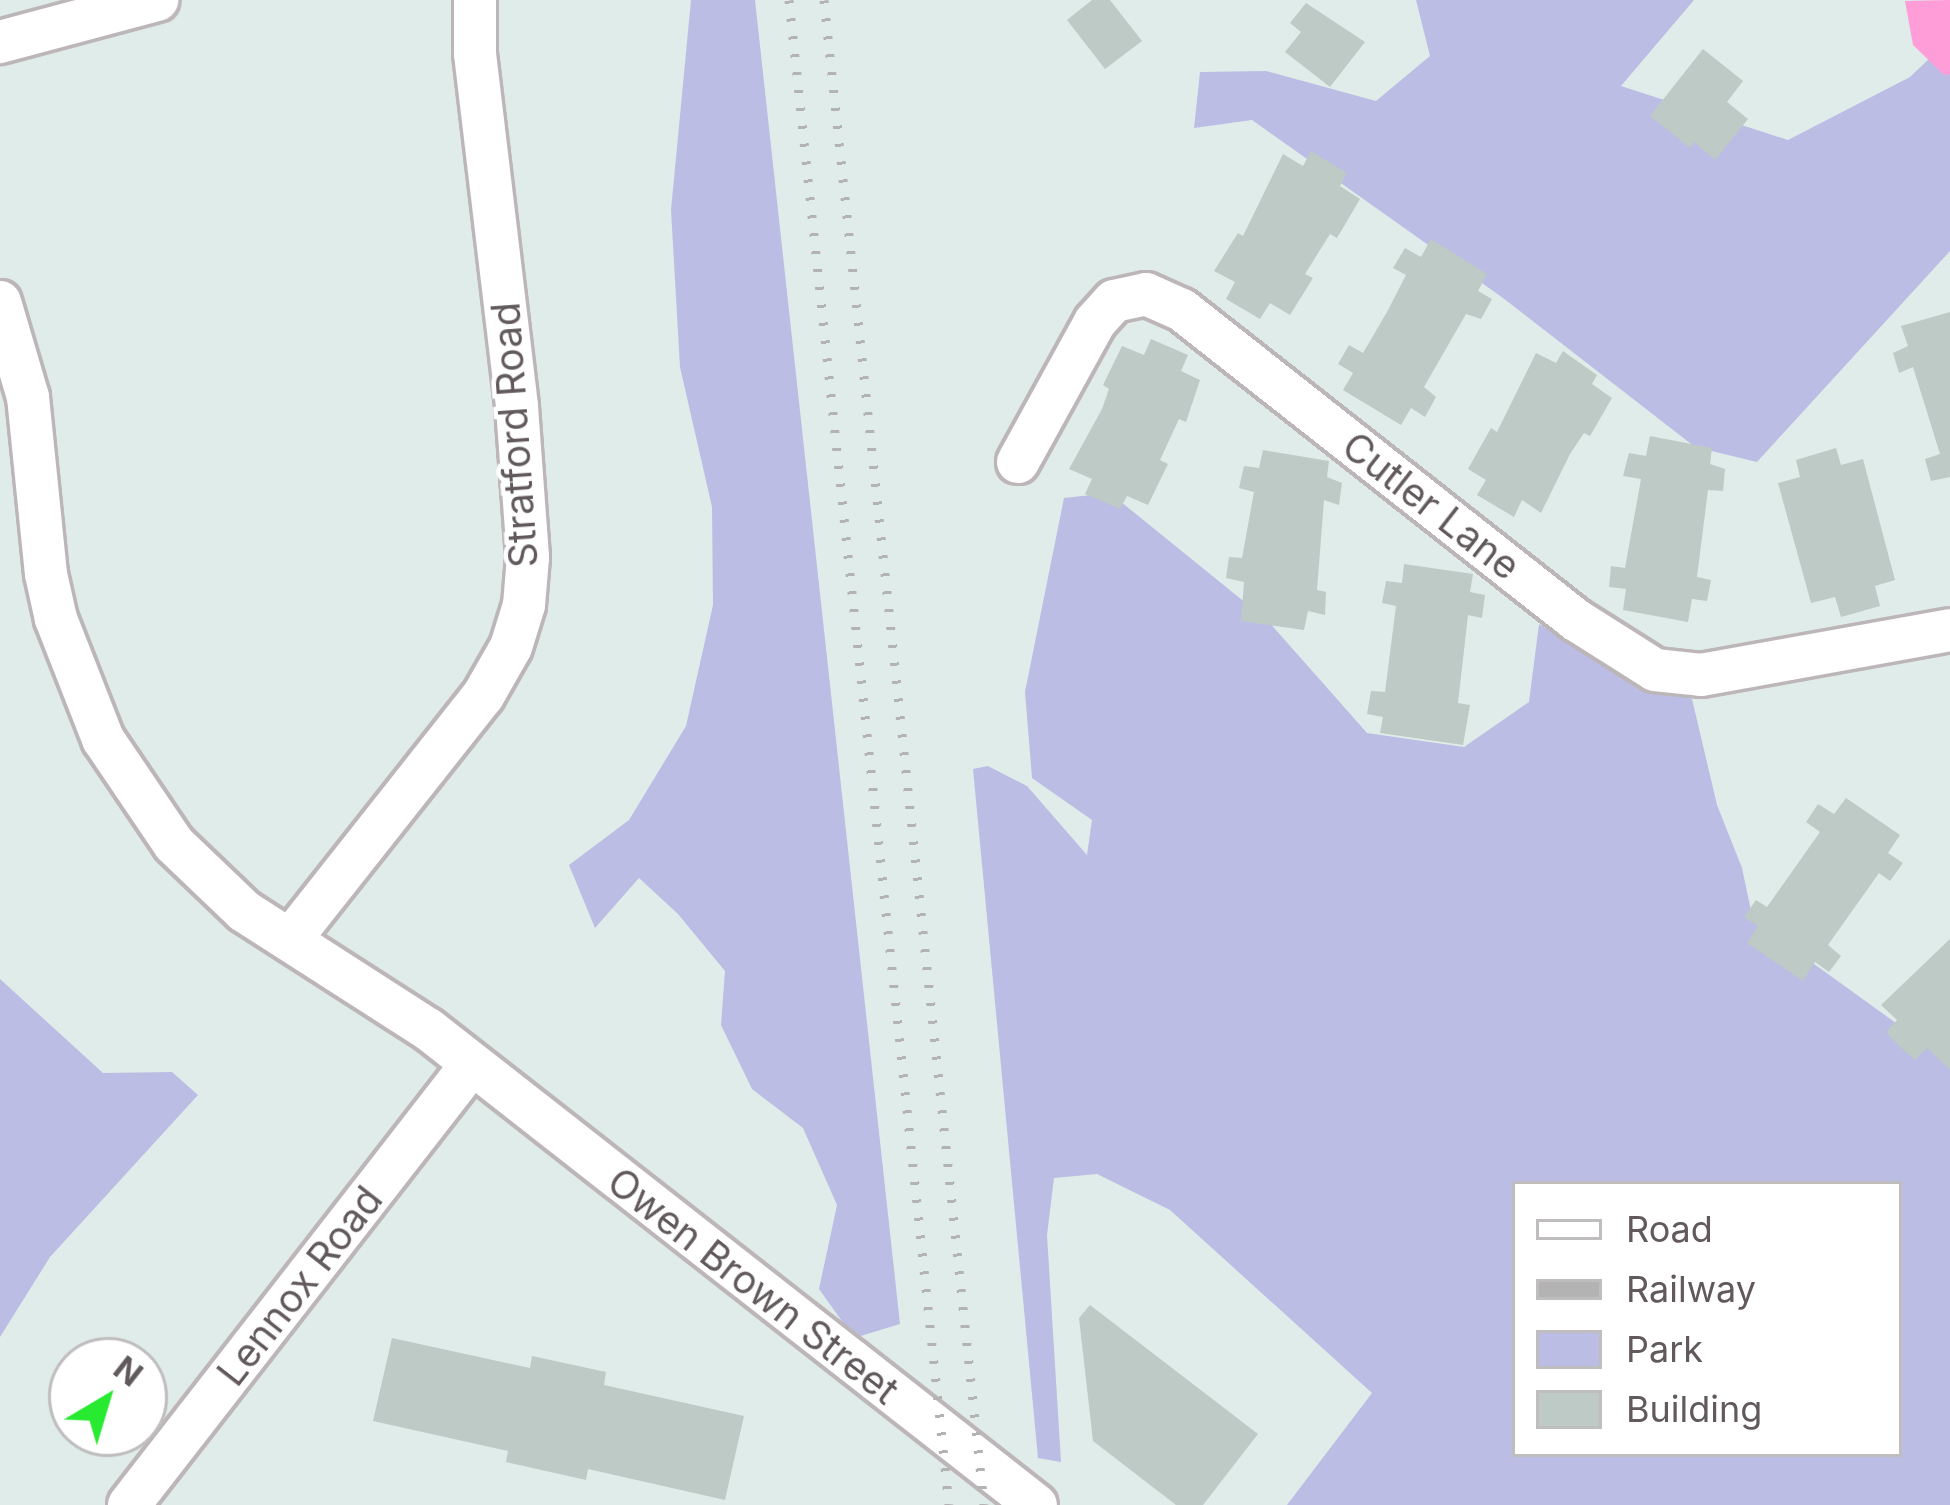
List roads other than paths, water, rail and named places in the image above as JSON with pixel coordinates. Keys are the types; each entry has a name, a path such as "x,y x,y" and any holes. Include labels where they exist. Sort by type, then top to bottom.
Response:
{"street":[{"path":"0,42 157,0"},
{"name":"Stratford Road","path":"290,940 483,696 511,647 524,605 528,557 518,428 475,52 476,0"},
{"name":"Cutler Lane","path":"1018,462 1095,322 1114,301 1146,295 1182,310 1576,620 1643,665 1701,675 1950,630"},
{"name":"Owen Brown Street","path":"0,302 28,397 46,574 86,702 103,739 174,844 244,911 391,1002 1036,1505"},
{"name":"Lennox Road","path":"129,1505 471,1065"}],"railway":[{"path":"789,0 949,1505"},
{"path":"824,0 984,1505"}]}
